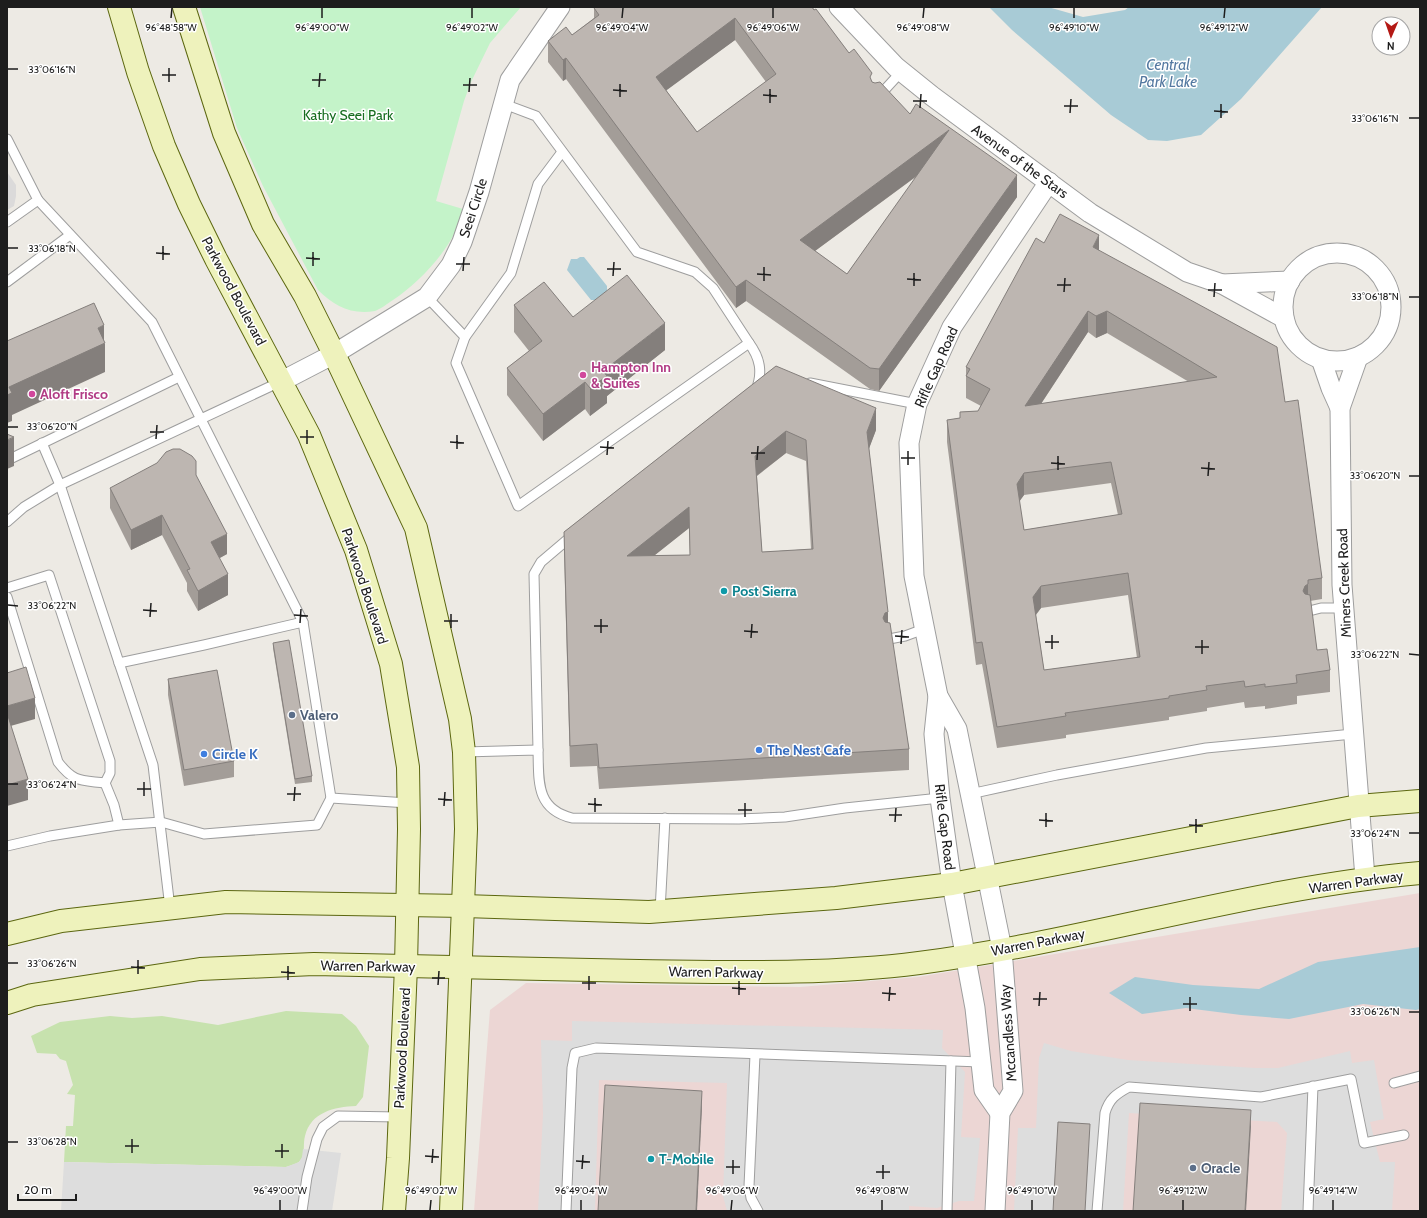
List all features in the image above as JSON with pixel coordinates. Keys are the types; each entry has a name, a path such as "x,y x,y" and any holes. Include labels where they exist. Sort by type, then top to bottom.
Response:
{"main road":[{"name":"Parkwood Boulevard","path":"119,7 143,87 164,146 189,204 219,265 282,381 309,435 356,550 391,664 408,767 406,966 394,1211"},
{"path":"184,7 224,133 263,224 305,296 416,528 460,719 464,752 466,829 462,967 451,1211"},
{"path":"7,934 61,921 226,902 407,904 660,911 836,898 952,884 1358,806 1420,801"},
{"name":"Warren Parkway","path":"7,1003 32,995 200,968 314,964 789,972 916,963 966,956 1147,921 1183,912 1365,878 1420,873"}],"street":[{"name":"Seei Circle","path":"282,381 334,354 427,297 451,265 462,242 510,80 560,7"},
{"name":"Avenue of the Stars","path":"839,7 901,72 1090,213 1188,272 1222,284 1284,318"},
{"name":"Rifle Gap Road","path":"966,956 952,884 940,798 934,734 938,696 914,576 908,443 917,404 952,327 1049,182"},
{"path":"1328,254 1344,254 1359,258 1373,266 1383,278 1390,293 1392,308 1389,324 1382,338 1371,350 1358,357 1340,361 1321,359 1304,350 1291,336 1284,318 1283,305 1285,292 1290,281 1300,268 1313,259 1328,254"},
{"name":"Avenue of the Stars","path":"1222,284 1290,281"},
{"name":"Miners Creek Road","path":"1358,357 1340,408 1344,608 1358,806 1365,878"},
{"name":"Miners Creek Road","path":"1321,359 1340,408"},
{"name":"Rifle Gap Road","path":"938,696 957,729 986,878 1002,949"},
{"name":"Mccandless Way","path":"995,1211 1000,1113 1013,1090 1002,949"},
{"name":"Mccandless Way","path":"966,956 975,1008 984,1090 1000,1113"}],"lane":[{"path":"876,99 901,72"},
{"path":"504,104 536,116 637,252 695,272 715,285 759,360 764,374 756,391 750,397"},
{"path":"7,139 38,200 152,322 303,622 331,798 317,825 204,834 161,822 119,825 50,836 7,846"},
{"path":"562,152 538,184 511,273 465,337 456,363 518,506 749,343"},
{"path":"7,222 38,200"},
{"path":"7,282 70,235"},
{"path":"427,297 465,337"},
{"path":"10,459 179,377"},
{"path":"9,516 60,485 200,418 282,381"},
{"path":"799,381 917,404"},
{"path":"42,443 60,485 153,765 161,822 170,908"},
{"path":"583,527 545,558 534,574 538,750 541,791 545,800 557,813 572,818 785,817 845,808 940,798"},
{"path":"7,588 49,575 110,761 110,773 105,783 114,805 119,825"},
{"path":"7,597 58,762 68,775 78,780 105,783"},
{"path":"1309,610 1321,608 1344,608"},
{"path":"119,663 303,622"},
{"path":"889,639 905,636 924,629"},
{"path":"970,794 1057,774 1206,748 1353,734"},
{"path":"464,752 538,750"},
{"path":"331,798 408,803"},
{"path":"660,911 665,818"},
{"path":"566,1211 572,1068 575,1053 596,1048 755,1055 981,1062"},
{"path":"755,1055 749,1186 751,1198 758,1211"},
{"path":"947,1211 951,1061"},
{"path":"1394,1083 1420,1076"},
{"path":"1097,1211 1105,1113 1108,1102 1114,1095 1129,1086 1261,1097 1351,1078 1364,1143 1404,1135"},
{"path":"1308,1211 1313,1086"},
{"path":"302,1211 317,1139 323,1127 338,1116 399,1117"}],"shaded area":[{"path":"7,172 16,185 16,196 14,206 7,210"},
{"path":"1420,893 1420,1211 474,1211 490,1010 526,983 800,987 918,977"},
{"path":"572,1021 943,1030 942,1048 965,1072 961,1137 980,1138 974,1201 959,1201 937,1208 909,1206 909,1211 727,1211 723,1196 727,1083 599,1080 595,1211 538,1211 543,1114 541,1040 572,1041"},
{"path":"1044,1043 1071,1051 1128,1060 1255,1068 1278,1068 1350,1051 1352,1063 1374,1060 1384,1119 1370,1122 1380,1162 1395,1162 1392,1211 1281,1211 1287,1133 1277,1122 1129,1113 1123,1211 1014,1211 1018,1128 1036,1128 1039,1058"},
{"path":"303,1149 341,1153 332,1211 61,1211 64,1162 286,1167 299,1162 302,1157"}],"green space":[{"name":"Kathy Seei Park","path":"200,7 521,7 490,43 471,82 464,101 436,201 463,209 455,232 436,261 428,270 411,287 380,309 375,311 358,312 344,308 330,301 318,290 263,186 237,128"},
{"path":"286,1011 342,1014 356,1026 369,1046 363,1097 356,1106 324,1112 312,1121 305,1136 302,1158 297,1163 286,1167 64,1162 66,1126 73,1126 75,1095 67,1094 73,1085 66,1061 60,1059 56,1054 37,1053 31,1036 60,1022 110,1016 132,1018 162,1016 218,1025"}],"water":[{"name":"Central Park Lake","path":"989,7 1048,7 1083,17 1125,10 1129,7 1322,7 1241,99 1201,135 1167,141 1148,140 1111,115 1012,30"},
{"path":"584,257 607,286 607,292 595,300 591,300 567,270 571,259 577,259"},
{"path":"1420,947 1420,1009 1416,1010 1363,1004 1289,1019 1186,1008 1142,1014 1109,993 1135,977 1193,985 1259,989 1318,962"}],"building":[{"path":"812,7 814,10 816,9 849,53 854,49 872,73 870,77 872,82 880,82 910,114 916,104 1017,175 879,369 870,368 746,280 736,287 566,58 563,60 548,41 566,27 572,35 599,15 594,8","holes":["735,18 776,74 697,132 656,77","949,130 847,274 800,240"]},
{"path":"1060,214 1099,235 1093,247 1277,347 1285,402 1298,400 1322,578 1308,580 1308,584 1305,586 1303,591 1305,594 1310,595 1317,650 1327,649 1330,670 1296,675 1297,683 1265,687 1265,684 1245,687 1244,681 1206,686 1207,690 1169,696 1169,698 1065,713 1066,716 997,727 982,642 976,643 947,420 960,418 960,412 978,411 990,389 966,376 970,369 966,367 1036,238 1044,243","holes":["1088,311 1096,316 1107,311 1217,377 1025,406","1111,462 1122,514 1024,530 1017,484 1024,473","1128,573 1140,657 1044,670 1033,597 1041,586"]},
{"path":"627,275 665,323 603,371 607,376 590,388 585,382 543,414 507,368 542,341 514,305 544,282 573,317"},
{"path":"94,303 104,325 98,328 105,343 9,387 12,393 7,395 7,341"},
{"name":"Post Sierra","path":"776,366 876,408 867,432 888,612 885,613 883,618 885,622 890,623 909,749 599,768 597,744 570,746 564,532","holes":["786,431 806,440 813,549 762,552 755,456","689,507 690,555 627,556"]},
{"path":"7,434 14,437 7,440"},
{"path":"173,449 180,449 192,456 196,461 196,475 227,534 211,542 228,574 198,591 187,570 190,569 162,515 131,530 110,488 157,463 166,452"},
{"name":"Valero","path":"289,640 312,776 295,779 273,643"},
{"path":"26,667 35,698 7,706 7,673"},
{"name":"Circle K","path":"217,670 234,761 184,770 168,679"},
{"path":"7,713 28,779 7,785"},
{"name":"T-Mobile","path":"605,1085 702,1091 696,1211 598,1211"},
{"name":"Oracle","path":"1140,1103 1251,1110 1245,1211 1133,1211"},
{"path":"1058,1122 1090,1124 1085,1211 1053,1211"}],"place":[{"name":"Hampton Inn & Suites","path":"583,375"},
{"name":"Aloft Frisco","path":"32,394"},
{"name":"Post Sierra","path":"724,591"},
{"name":"Valero","path":"292,715"},
{"name":"The Nest Cafe","path":"759,750"},
{"name":"Circle K","path":"204,754"},
{"name":"T-Mobile","path":"651,1159"},
{"name":"Oracle","path":"1193,1168"}]}
